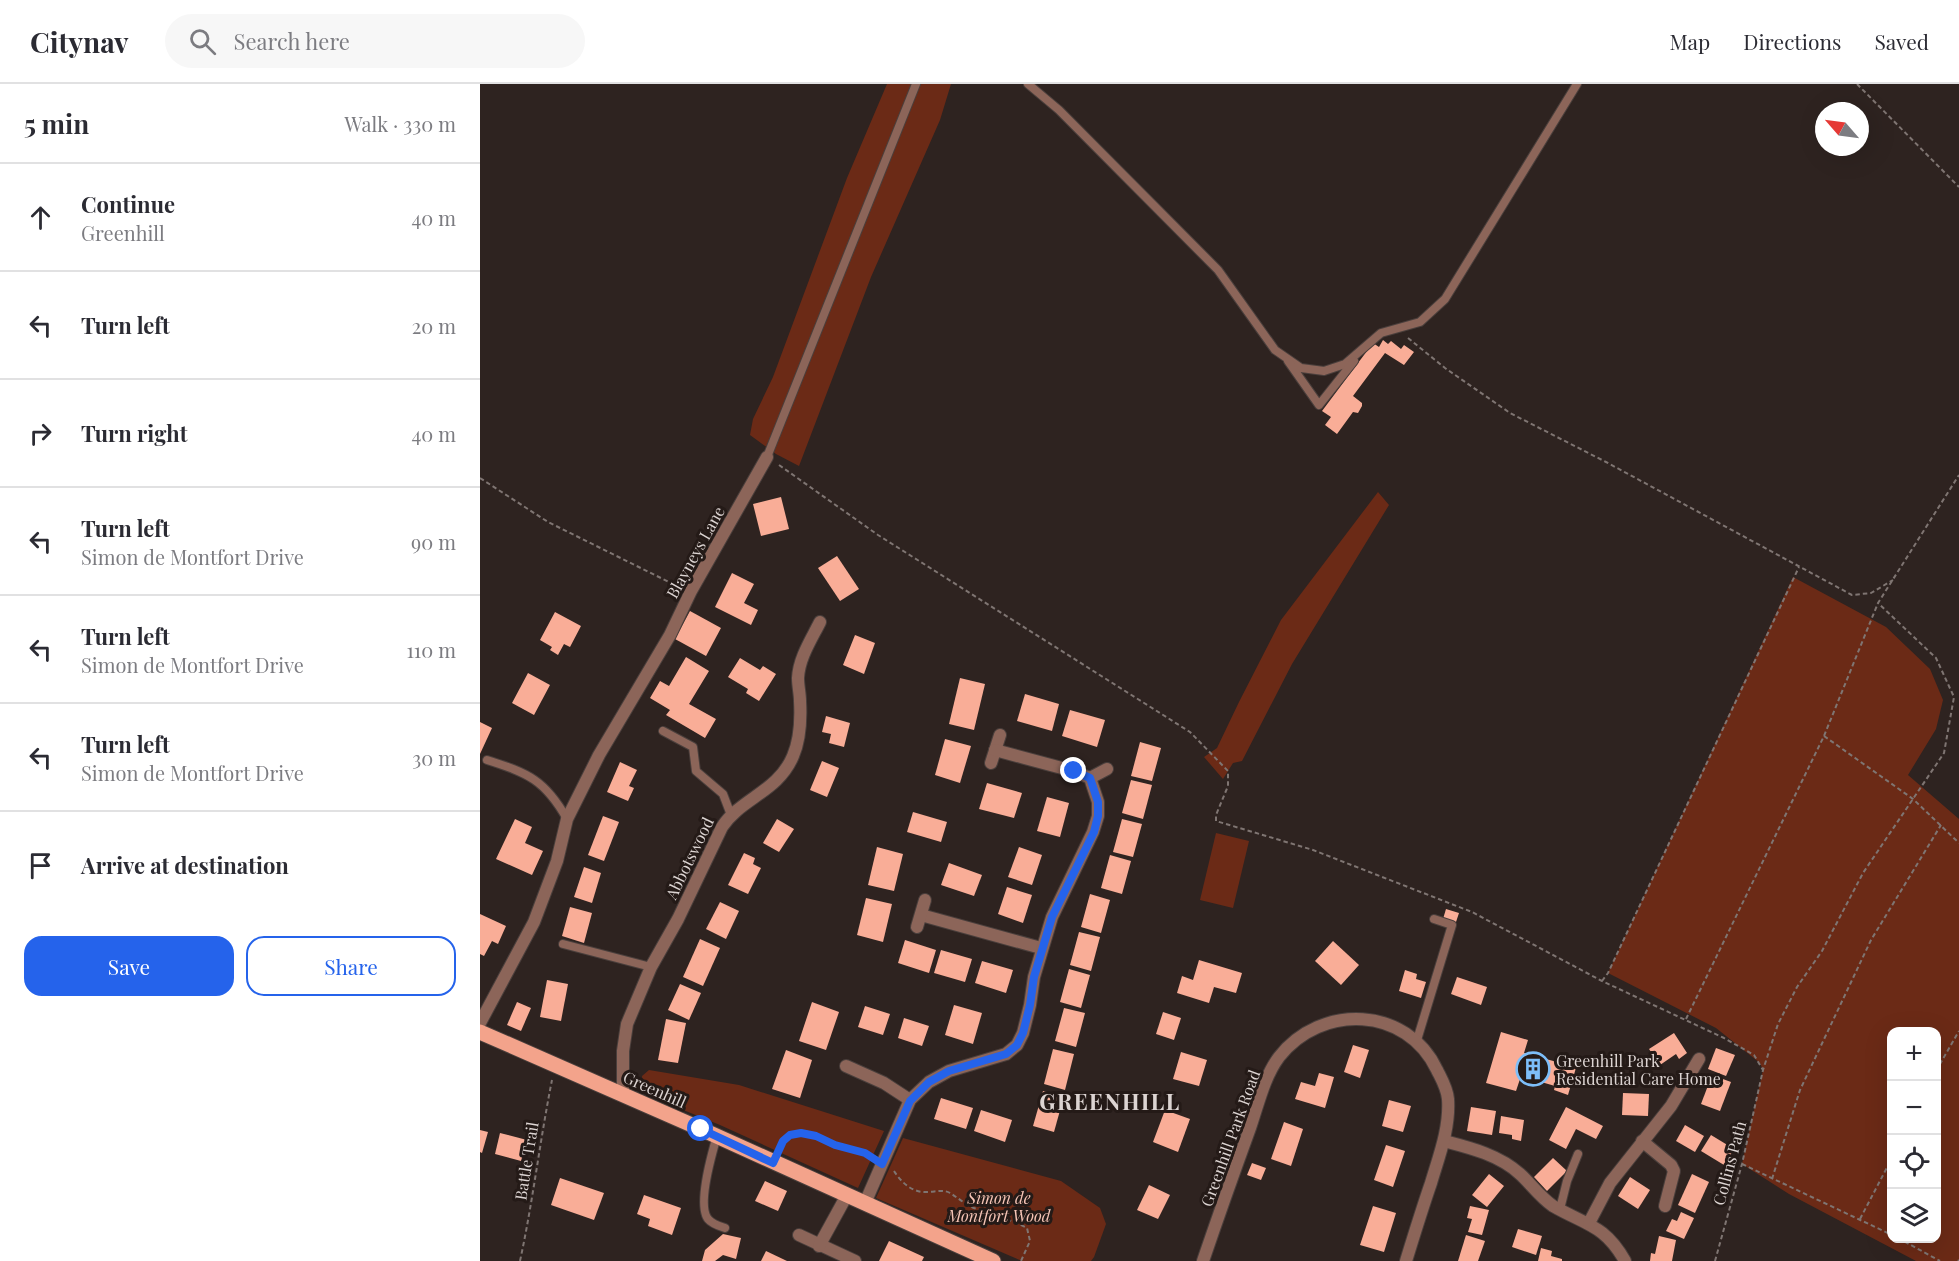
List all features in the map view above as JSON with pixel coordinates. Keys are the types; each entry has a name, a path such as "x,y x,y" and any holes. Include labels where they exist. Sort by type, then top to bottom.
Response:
{"main road":[{"name":"Greenhill","path":"480,1032 993,1261"}],"street":[{"name":"Blayneys Lane","path":"480,1023 534,922 557,861 567,819 599,755 670,635 691,591 767,457"},
{"name":"Abbotswood","path":"622,1094 623,1051 627,1024 651,967 678,920 722,827 731,814 766,790 782,775 793,756 799,732 798,679 801,661 820,622"},
{"path":"991,763 1000,735"},
{"path":"865,1203 910,1101 929,1082 949,1071 1006,1054 1017,1045 1023,1033 1041,948 1052,917 1094,832 1098,816 1098,802 1090,778 1074,771 995,750"},
{"path":"1090,778 1107,769"},
{"path":"925,900 919,921 1041,948"},
{"name":"Greenhill Park Road","path":"1203,1261 1258,1105 1271,1071 1280,1057 1297,1040 1314,1028 1350,1019 1365,1018 1395,1027 1417,1040 1432,1058 1447,1090 1448,1115 1444,1141 1406,1261"},
{"path":"1589,1223 1610,1183 1671,1106 1699,1059"},
{"path":"846,1066 884,1083 910,1101"},
{"path":"1444,1141 1490,1155 1506,1163 1521,1174 1552,1205 1605,1233 1617,1246 1625,1261"},
{"path":"1642,1141 1671,1165 1674,1171 1665,1206"},
{"path":"819,1246 847,1195"},
{"path":"799,1235 855,1261"}],"lane":[{"name":"Blayneys Lane","path":"767,457 916,84"},
{"path":"1028,84 1059,110 1218,270 1275,350 1301,368 1324,371 1345,364 1381,333 1420,322 1445,299 1577,84"},
{"path":"1284,356 1319,405 1367,344"},
{"path":"663,731 693,747 696,771 723,794 731,814"},
{"path":"487,760 537,780 554,796 567,819"},
{"path":"1417,1040 1452,925 1434,919"},
{"path":"563,944 651,967"},
{"path":"717,1136 706,1174 704,1212 711,1222 725,1228"},
{"path":"1560,1209 1567,1181 1578,1154"}],"path":[{"path":"1857,84 1959,187"},
{"path":"1396,329 1445,368 1510,413 1852,595 1871,593 1893,580"},
{"path":"767,457 878,535 1190,732 1228,771 1227,786 1216,821 1313,850 1472,912 1602,981 1686,1019 1754,1055 1763,1070"},
{"path":"1686,1019 1824,736 1878,603 1959,475"},
{"path":"480,478 548,522 682,589 691,591"},
{"path":"1602,981 1608,973 1799,567"},
{"name":"Collins Path","path":"1715,1261 1742,1164 1763,1070 1778,1024 1797,987 1822,951 1863,873 1944,753 1954,697 1936,658 1878,603"},
{"path":"1824,736 1913,799 1959,843"},
{"path":"1772,1179 1800,1090 1870,940 1941,825"},
{"path":"1941,1062 1959,1031"},
{"name":"Battle Trail","path":"520,1261 555,1065"},
{"path":"773,1163 783,1141 790,1135 801,1133 865,1153 894,1171 901,1182 912,1189 926,1192 935,1190 949,1192 973,1207 1014,1221 1027,1228 1030,1241 1021,1261"},
{"path":"1742,1164 1887,1232"},
{"path":"1860,1219 1887,1168"},
{"path":"1906,1243 1940,1261"}],"green space":[{"path":"887,84 951,84 940,120 871,277 799,466 776,454 750,435 753,419 773,377 847,178"},
{"path":"1378,492 1389,505 1292,664 1242,761 1233,763 1223,779 1204,757 1217,748 1281,620"},
{"path":"1793,577 1886,627 1930,669 1943,700 1936,729 1908,775 1959,819 1959,1261 1916,1261 1789,1194 1742,1164 1763,1070 1760,1063 1716,1028 1608,973"},
{"path":"1216,833 1249,841 1233,908 1200,900"},
{"path":"649,1070 739,1085 884,1131 858,1188 720,1125 654,1098 643,1089 642,1076"},
{"name":"Simon de Montfort Wood","path":"903,1138 1061,1181 1100,1208 1106,1224 1094,1257 1091,1261 1022,1261 876,1198"}],"building":[{"path":"1383,340 1388,344 1391,341 1401,349 1404,345 1414,352 1404,365 1385,353 1353,396 1362,403 1358,413 1353,412 1337,434 1325,425 1331,417 1322,411 1373,343 1379,347"},
{"path":"781,497 789,529 761,536 753,504"},
{"path":"837,556 859,589 840,601 818,568"},
{"path":"732,573 754,584 744,603 758,610 751,625 715,607"},
{"path":"690,611 721,628 706,656 675,639"},
{"path":"555,612 581,626 570,647 564,644 558,655 550,650 552,647 540,640"},
{"path":"855,635 875,643 864,674 843,665"},
{"path":"686,657 709,671 689,704 716,719 705,738 666,715 670,710 650,698 660,681 669,686"},
{"path":"740,658 760,670 763,666 776,674 759,701 746,693 748,689 728,677"},
{"path":"528,673 550,685 534,715 512,703"},
{"path":"960,678 985,684 974,730 949,724"},
{"path":"1025,694 1059,704 1052,731 1017,721"},
{"path":"1070,710 1105,720 1097,747 1062,736"},
{"path":"826,716 850,723 844,747 829,743 831,734 822,732"},
{"path":"480,722 492,728 480,754"},
{"path":"945,739 971,746 960,783 935,775"},
{"path":"1140,742 1161,748 1152,781 1131,776"},
{"path":"822,761 839,768 827,797 810,790"},
{"path":"620,762 637,770 629,786 634,788 628,801 607,792"},
{"path":"1131,780 1152,785 1143,819 1122,813"},
{"path":"987,783 1022,793 1014,818 979,809"},
{"path":"1047,797 1069,803 1060,837 1037,831"},
{"path":"913,812 947,822 941,842 907,832"},
{"path":"603,816 619,822 604,861 588,855"},
{"path":"515,819 532,827 525,843 543,851 532,875 496,859"},
{"path":"777,819 794,829 779,852 763,843"},
{"path":"1122,819 1142,824 1133,857 1113,852"},
{"path":"877,847 903,854 894,891 868,885"},
{"path":"1019,847 1042,855 1032,885 1008,877"},
{"path":"744,853 755,858 753,864 761,868 748,894 728,885"},
{"path":"1110,855 1131,861 1122,894 1101,888"},
{"path":"949,863 982,875 974,896 941,885"},
{"path":"584,867 601,873 592,903 574,897"},
{"path":"1007,887 1032,895 1023,923 998,914"},
{"path":"1090,894 1110,900 1101,933 1081,927"},
{"path":"866,898 892,904 883,942 857,935"},
{"path":"720,902 739,911 726,939 706,929"},
{"path":"570,907 592,913 584,943 562,936"},
{"path":"1446,909 1459,913 1456,922 1443,919"},
{"path":"480,914 506,926 498,944 492,941 484,956 480,954"},
{"path":"1079,932 1100,937 1091,971 1070,965"},
{"path":"700,939 720,948 703,986 683,977"},
{"path":"905,940 936,950 929,973 898,963"},
{"path":"1333,941 1359,965 1341,985 1315,961"},
{"path":"941,950 972,959 965,982 934,973"},
{"path":"1199,960 1242,973 1236,993 1214,987 1209,1003 1177,993 1182,976 1193,980"},
{"path":"982,961 1013,970 1006,993 975,983"},
{"path":"1069,969 1090,975 1081,1008 1060,1002"},
{"path":"1405,970 1417,974 1416,979 1426,982 1421,998 1399,991"},
{"path":"1457,977 1487,987 1481,1005 1451,994"},
{"path":"547,980 568,984 561,1021 540,1017"},
{"path":"680,984 701,993 689,1020 668,1010"},
{"path":"517,1002 531,1008 521,1031 507,1025"},
{"path":"812,1002 839,1012 826,1050 799,1041"},
{"path":"954,1005 982,1013 973,1044 945,1035"},
{"path":"865,1006 890,1014 883,1035 858,1027"},
{"path":"1064,1008 1085,1013 1076,1047 1055,1041"},
{"path":"1163,1012 1181,1018 1174,1040 1156,1034"},
{"path":"904,1018 929,1026 922,1046 898,1038"},
{"path":"666,1019 686,1023 678,1063 658,1060"},
{"name":"Greenhill Park Residential Care Home","path":"1501,1032 1528,1040 1524,1053 1557,1062 1558,1056 1578,1061 1568,1095 1554,1090 1555,1086 1521,1076 1516,1091 1486,1083"},
{"path":"1674,1033 1687,1053 1679,1059 1676,1054 1660,1065 1649,1049"},
{"path":"1353,1045 1369,1050 1360,1078 1344,1072"},
{"path":"1716,1048 1735,1055 1726,1076 1708,1069"},
{"path":"1053,1049 1074,1054 1065,1090 1044,1084"},
{"path":"786,1050 812,1060 800,1098 772,1089"},
{"path":"1181,1052 1207,1060 1199,1086 1173,1079"},
{"path":"1319,1073 1334,1077 1325,1108 1295,1099 1301,1082 1315,1086"},
{"path":"1712,1075 1731,1082 1720,1111 1701,1104"},
{"path":"1043,1091 1064,1096 1054,1132 1033,1126"},
{"path":"1623,1093 1649,1094 1648,1116 1622,1115"},
{"path":"941,1098 973,1108 966,1129 934,1119"},
{"path":"1389,1100 1411,1106 1403,1132 1382,1126"},
{"path":"1471,1107 1496,1111 1492,1135 1467,1131"},
{"path":"1566,1107 1603,1126 1596,1139 1576,1129 1566,1149 1549,1140"},
{"path":"981,1110 1012,1120 1005,1142 974,1131"},
{"path":"1165,1110 1190,1119 1178,1152 1153,1142"},
{"path":"1501,1116 1524,1120 1521,1141 1512,1139 1512,1135 1499,1133"},
{"path":"1284,1122 1303,1129 1291,1166 1271,1159"},
{"path":"1685,1125 1704,1136 1695,1152 1676,1141"},
{"path":"480,1130 488,1132 482,1153 480,1152"},
{"path":"500,1133 527,1140 521,1161 495,1154"},
{"path":"1711,1135 1734,1149 1724,1165 1701,1151"},
{"path":"1386,1145 1405,1151 1393,1187 1374,1180"},
{"path":"1553,1158 1567,1171 1547,1191 1534,1177"},
{"path":"1252,1163 1266,1168 1261,1180 1247,1175"},
{"path":"1489,1174 1504,1186 1487,1207 1472,1195"},
{"path":"1692,1174 1709,1182 1695,1213 1678,1205"},
{"path":"1630,1177 1650,1190 1638,1209 1618,1196"},
{"path":"560,1178 604,1193 594,1220 551,1205"},
{"path":"765,1181 787,1191 778,1211 755,1201"},
{"path":"1149,1185 1170,1195 1158,1219 1137,1210"},
{"path":"644,1195 681,1208 672,1235 648,1226 650,1219 637,1214"},
{"path":"1373,1206 1396,1213 1384,1252 1360,1245"},
{"path":"1470,1206 1489,1210 1482,1235 1468,1232 1472,1219 1467,1218"},
{"path":"1681,1212 1694,1218 1684,1239 1666,1231 1672,1219 1677,1221"},
{"path":"1518,1229 1542,1236 1536,1255 1512,1247"},
{"path":"723,1234 741,1238 736,1259 723,1255 715,1261 702,1261 705,1250"},
{"path":"1466,1235 1485,1241 1478,1261 1458,1261"},
{"path":"1659,1236 1676,1240 1672,1261 1650,1261 1651,1253 1655,1254"},
{"path":"889,1241 924,1257 922,1261 879,1261"},
{"path":"1541,1248 1552,1251 1551,1256 1562,1259 1562,1261 1538,1261"},
{"path":"766,1251 787,1261 761,1261"}],"place":[{"name":"Greenhill Park Residential Care Home","path":"1533,1069"}],"district":[{"name":"GREENHILL","path":"1110,1101"}],"route":[{"path":"701,1129 773,1163 783,1141 790,1135 801,1133 865,1153 882,1164 910,1101 929,1082 949,1071 1006,1054 1017,1045 1023,1033 1030,1005 1041,948 1052,917 1094,832 1098,816 1098,802 1090,778 1074,771"}]}
